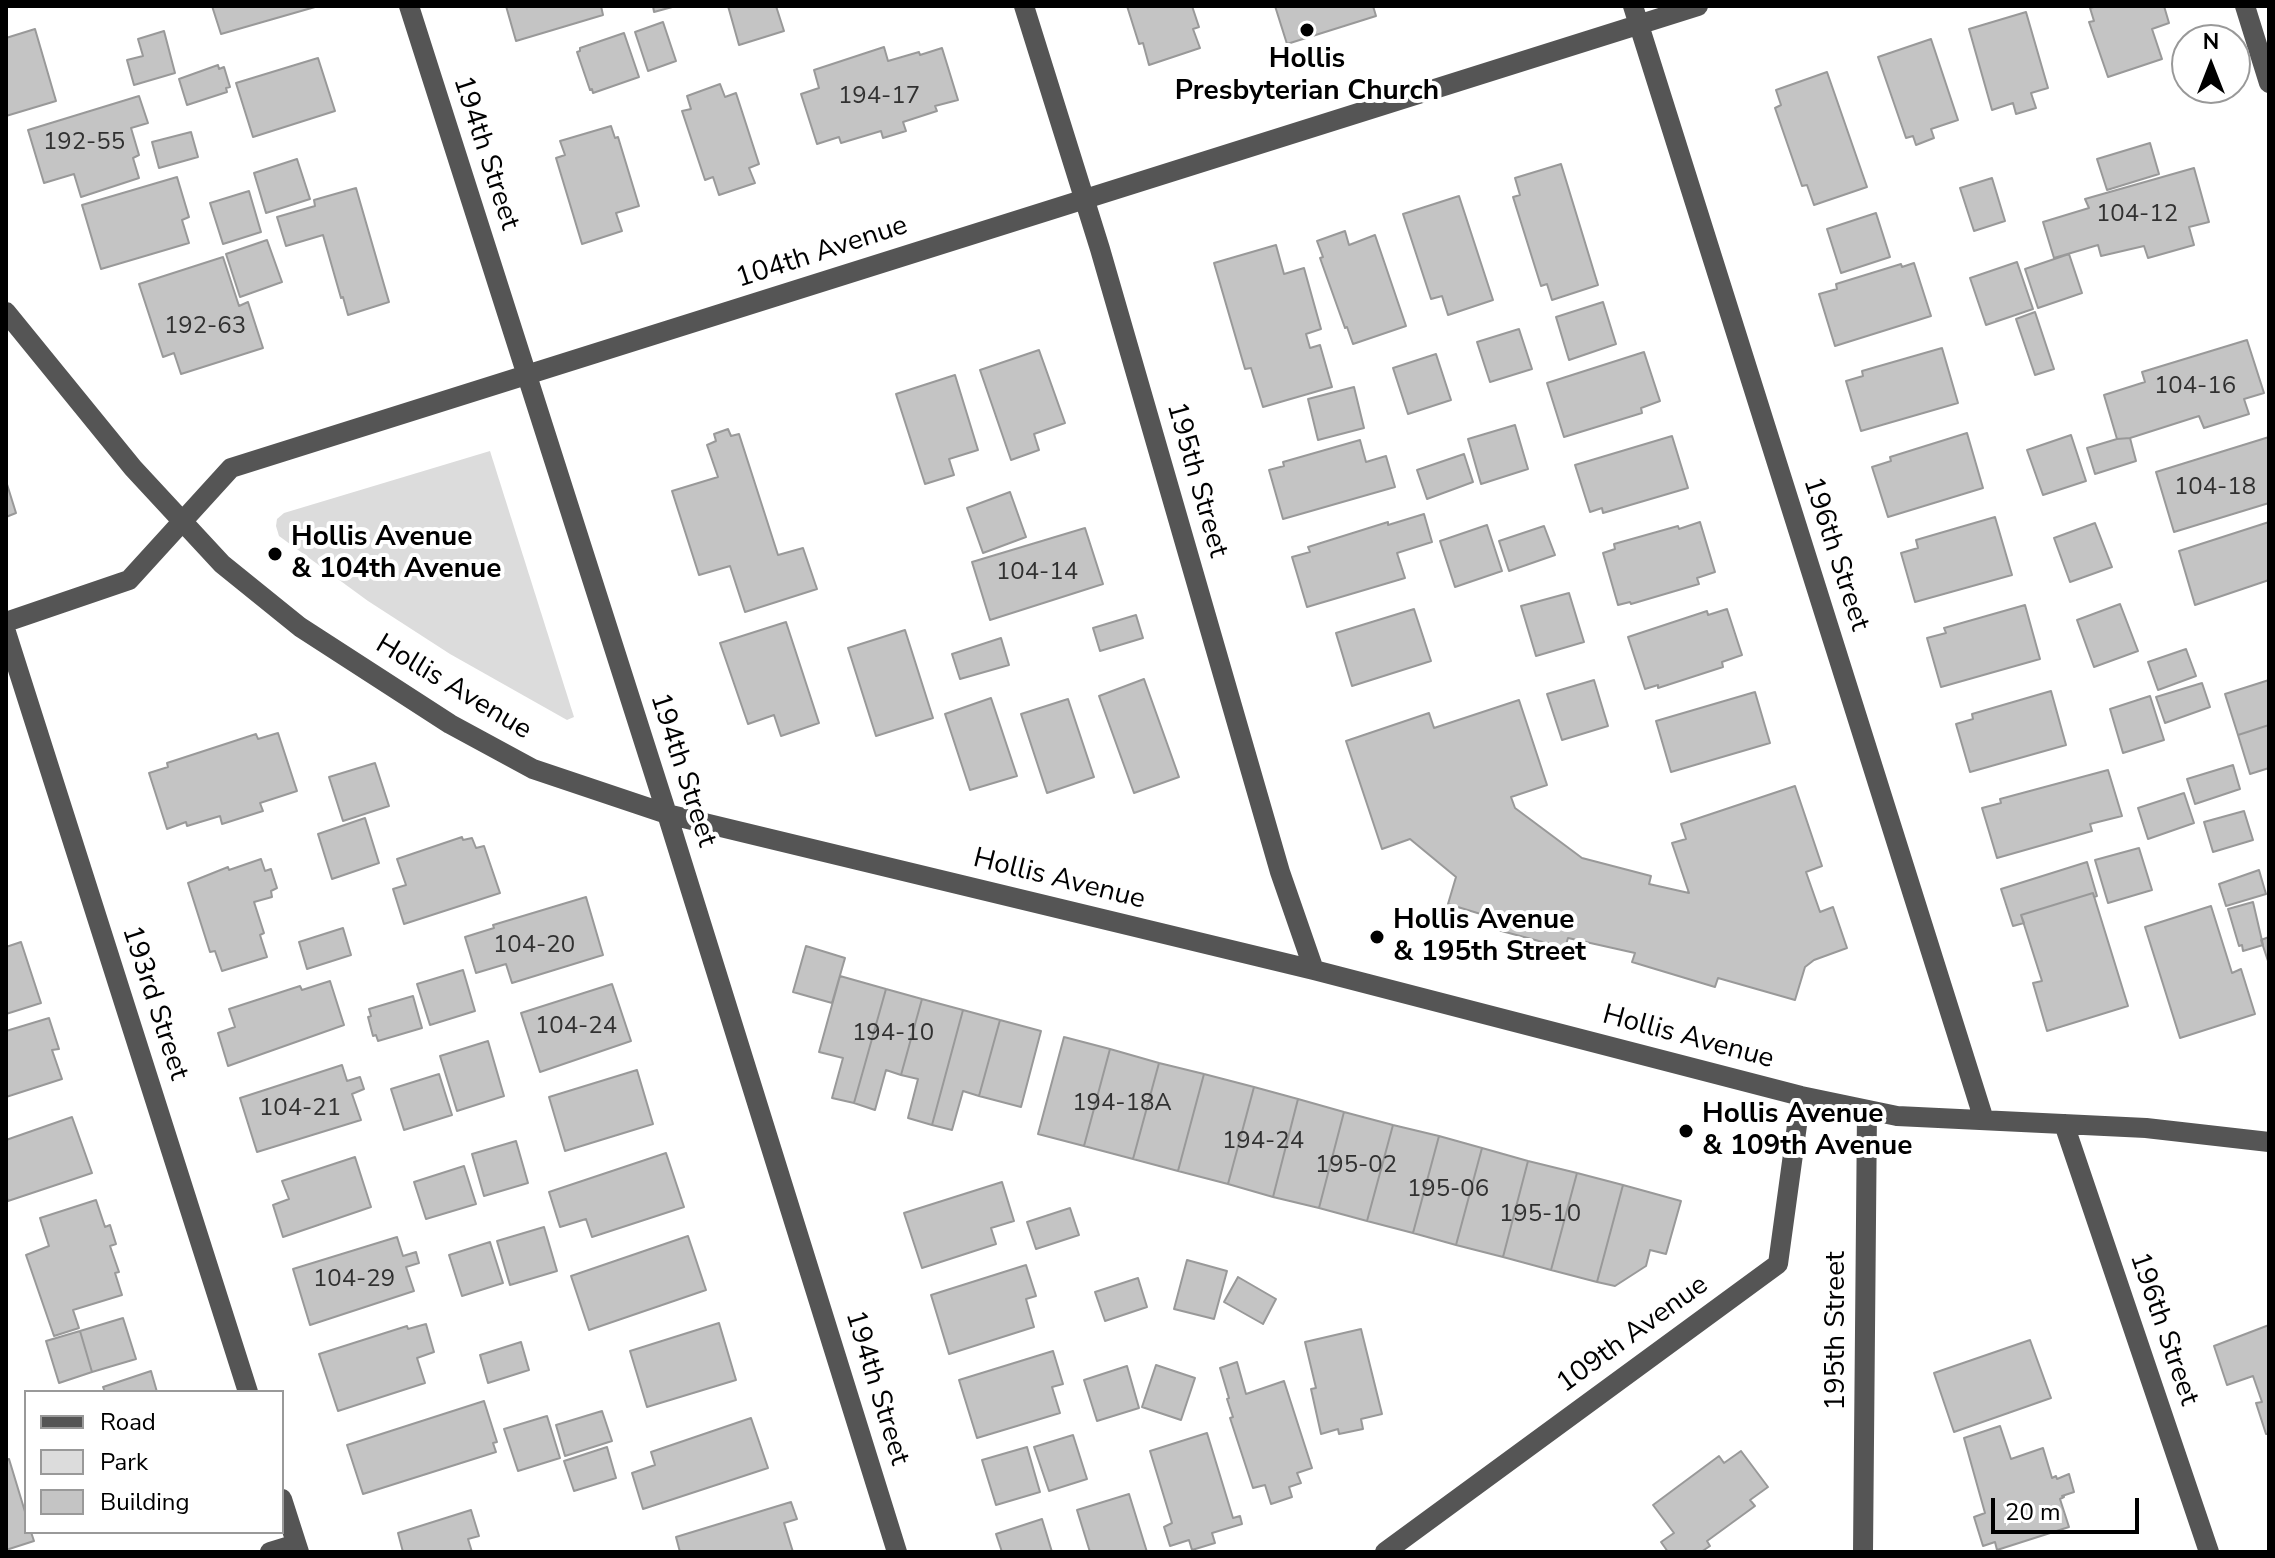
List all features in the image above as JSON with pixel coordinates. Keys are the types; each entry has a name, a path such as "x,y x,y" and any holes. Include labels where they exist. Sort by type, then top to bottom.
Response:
{"street":[{"name":"194th Street","path":"409,6 667,814 897,1552"},
{"name":"195th Street","path":"1024,6 1085,199 1280,872 1314,970"},
{"name":"104th Avenue","path":"6,622 129,580 231,468 1085,199 1636,15 1698,6"},
{"path":"2245,6 2269,83"},
{"name":"196th Street","path":"1636,15 1984,1120"},
{"name":"Hollis Avenue","path":"6,312 133,468 222,564 300,627 450,724 533,769 667,814 1314,970 1801,1096 1897,1116 2146,1128 2269,1142"},
{"name":"193rd Street","path":"6,632 247,1390"},
{"name":"109th Avenue","path":"1385,1552 1778,1264 1801,1096"},
{"name":"195th Street","path":"1863,1552 1867,1110"},
{"name":"196th Street","path":"2064,1124 2209,1552"},
{"path":"270,1552 297,1548 284,1506"}],"green space":[{"path":"490,451 574,717 567,720 450,654 368,601 279,536 276,526 277,519 284,513"}],"building":[{"path":"212,6 315,6 315,7 221,34"},
{"path":"506,6 601,6 603,15 516,41"},
{"path":"653,6 676,6 654,12"},
{"path":"728,6 776,6 784,31 739,45"},
{"path":"1127,6 1192,6 1199,27 1193,29 1200,48 1149,65"},
{"name":"Hollis Presbyterian Church","path":"1275,6 1373,6 1376,16 1287,44"},
{"path":"2164,6 2169,23 2152,29 2162,59 2108,77 2089,22 2094,21 2090,8"},
{"path":"2026,12 2048,88 2031,93 2036,108 2016,114 2013,103 1992,110 1969,29"},
{"path":"663,22 676,61 648,71 635,32"},
{"path":"35,29 56,101 6,116 6,38"},
{"path":"164,31 175,73 134,85 127,60 143,56 138,39"},
{"path":"624,33 639,77 593,93 577,52 580,48"},
{"path":"1931,39 1958,120 1931,129 1934,138 1916,145 1913,136 1906,138 1878,57"},
{"path":"884,47 888,61 942,48 958,100 935,106 937,111 903,122 906,131 883,138 881,131 841,143 839,137 817,144 801,94 819,88 814,70"},
{"path":"318,58 335,111 253,137 236,83"},
{"path":"218,65 219,69 224,67 230,87 226,88 227,92 187,105 179,79"},
{"path":"1827,72 1867,187 1814,205 1807,185 1802,186 1775,108 1781,105 1776,90"},
{"path":"720,84 725,97 736,93 759,164 749,168 755,183 719,195 713,177 705,180 682,111 691,109 687,96"},
{"path":"139,96 148,123 131,128 139,155 133,158 139,178 81,197 74,174 44,183 28,130"},
{"path":"611,126 615,138 618,137 639,206 616,213 622,231 582,244 556,158 565,155 560,141"},
{"path":"191,132 198,157 159,168 152,142"},
{"path":"2150,143 2159,174 2107,190 2097,159"},
{"path":"297,159 310,199 266,213 254,173"},
{"path":"1561,164 1598,285 1552,300 1547,284 1541,286 1513,197 1520,195 1515,178"},
{"path":"2194,168 2209,222 2189,227 2194,245 2148,258 2144,246 2101,256 2098,245 2054,258 2043,222 2089,208 2085,199"},
{"path":"177,177 189,217 182,220 189,243 101,269 82,205"},
{"path":"1992,178 2005,221 1974,231 1960,188"},
{"path":"356,188 389,302 348,315 323,235 286,246 277,217 315,206 314,200"},
{"path":"249,191 261,232 223,244 210,203"},
{"path":"1459,196 1493,300 1448,315 1442,296 1431,299 1403,214"},
{"path":"1876,213 1890,257 1841,273 1827,229"},
{"path":"1345,231 1349,245 1375,235 1406,326 1353,344 1320,258 1323,257 1317,241"},
{"path":"267,240 282,282 240,297 226,254"},
{"path":"1276,245 1284,274 1304,268 1321,329 1306,334 1310,348 1320,345 1332,387 1263,407 1251,368 1245,369 1214,263"},
{"path":"2069,254 2082,293 2038,308 2025,269"},
{"path":"223,257 239,306 248,302 263,348 181,374 174,353 163,357 139,284"},
{"path":"2017,262 2033,309 1986,325 1970,278"},
{"path":"1914,263 1931,316 1835,346 1819,294 1837,289 1836,284 1901,264 1902,267"},
{"path":"1603,302 1616,344 1569,360 1556,317"},
{"path":"2035,312 2054,369 2035,375 2016,319"},
{"path":"1519,329 1532,369 1490,382 1477,342"},
{"path":"2247,340 2264,393 2244,399 2249,414 2204,428 2199,416 2130,438 2117,439 2104,395 2145,382 2142,372"},
{"path":"1942,348 1958,403 1861,431 1846,381 1863,376 1862,371"},
{"path":"1039,350 1065,423 1034,434 1039,450 1011,460 980,370"},
{"path":"1644,352 1660,401 1641,408 1642,413 1564,437 1547,383"},
{"path":"1436,354 1451,400 1408,414 1393,368"},
{"path":"955,375 978,450 949,459 954,475 925,484 896,394"},
{"path":"1354,387 1364,428 1318,440 1308,399"},
{"path":"1515,425 1528,469 1481,484 1468,439"},
{"path":"728,429 731,436 739,434 778,555 803,548 817,589 745,612 730,566 699,575 672,491 718,477 707,445 716,441 714,434"},
{"path":"1967,433 1983,488 1888,517 1872,467 1891,461 1890,457"},
{"path":"2071,435 2086,481 2043,495 2027,450"},
{"path":"1672,436 1688,488 1603,513 1602,508 1590,512 1575,465"},
{"path":"2269,437 2269,503 2174,532 2156,472"},
{"path":"2130,438 2136,461 2095,474 2087,448"},
{"path":"1360,440 1366,462 1386,456 1395,487 1283,519 1269,470 1284,466 1283,462"},
{"path":"1464,454 1473,482 1427,499 1417,470"},
{"path":"6,481 16,513 6,517"},
{"path":"1010,492 1026,537 983,553 967,508"},
{"path":"1424,514 1432,542 1397,553 1405,578 1307,607 1292,557 1310,552 1308,547"},
{"path":"1995,517 2012,575 1915,602 1901,553 1918,548 1916,540"},
{"path":"1700,522 1715,572 1697,578 1699,584 1618,605 1603,553 1615,549 1614,544"},
{"path":"2269,522 2269,580 2195,605 2179,551"},
{"path":"2095,523 2112,567 2070,582 2054,538"},
{"path":"1487,525 1502,571 1455,587 1440,541"},
{"path":"1544,526 1555,555 1509,571 1499,541"},
{"path":"1085,528 1103,584 990,620 972,562"},
{"path":"1569,593 1584,642 1536,656 1521,606"},
{"path":"2120,604 2138,651 2094,667 2077,620"},
{"path":"2025,605 2040,659 1941,687 1927,638 1946,633 1944,628"},
{"path":"1414,609 1431,661 1352,686 1336,633"},
{"path":"1727,609 1742,655 1722,662 1723,667 1658,688 1658,685 1645,689 1628,637 1707,611 1708,615"},
{"path":"1136,615 1143,638 1100,651 1093,628"},
{"path":"786,622 819,723 781,736 774,715 748,724 720,643"},
{"path":"905,630 933,718 876,736 848,648"},
{"path":"1001,638 1009,665 960,679 952,654"},
{"path":"2186,649 2196,676 2158,690 2148,662"},
{"path":"1144,679 1179,777 1134,793 1099,696"},
{"path":"1594,680 1608,726 1562,740 1547,694"},
{"path":"2269,680 2269,725 2238,735 2225,694"},
{"path":"2202,683 2210,707 2165,723 2156,697"},
{"path":"2051,691 2066,745 1970,772 1956,724 1973,719 1972,714"},
{"path":"1755,692 1770,743 1671,772 1656,721"},
{"path":"2150,696 2164,740 2123,753 2110,709"},
{"path":"991,698 1017,776 970,790 945,714"},
{"path":"1068,699 1094,777 1047,793 1021,714"},
{"path":"1519,700 1547,785 1511,797 1515,808 1582,858 1651,876 1649,884 1689,893 1672,843 1686,839 1681,824 1795,786 1822,866 1806,872 1820,912 1833,907 1847,948 1814,960 1805,967 1795,1000 1718,978 1715,987 1632,962 1635,953 1568,938 1565,948 1494,929 1497,919 1448,904 1456,877 1410,839 1382,849 1346,741 1429,713 1434,728"},
{"path":"2269,725 2269,768 2250,774 2238,735"},
{"path":"278,733 297,791 260,803 263,811 222,824 220,816 167,829 149,773 168,767 167,763 256,734 258,739"},
{"path":"375,763 389,806 343,821 329,777"},
{"path":"2233,765 2240,789 2195,804 2187,779"},
{"path":"2108,770 2122,816 2090,824 2092,831 1997,858 1982,808 2001,803 2000,799"},
{"path":"2184,793 2194,823 2148,839 2138,808"},
{"path":"2244,811 2253,840 2213,852 2204,822"},
{"path":"365,818 379,863 332,879 318,834"},
{"path":"462,837 463,840 472,838 476,848 484,846 500,893 404,924 393,889 406,885 397,859"},
{"path":"2139,848 2152,890 2108,903 2095,860"},
{"path":"261,859 265,871 271,869 277,888 271,891 272,897 254,902 264,933 260,935 267,957 222,971 215,951 210,952 188,883 228,867 229,870"},
{"path":"2087,862 2097,896 2094,897 2093,893 2021,915 2024,923 2013,926 2001,889"},
{"path":"2259,870 2266,894 2226,906 2219,884"},
{"path":"2093,893 2128,1006 2047,1031 2033,983 2042,981 2021,915"},
{"path":"586,897 603,955 512,983 506,964 476,973 465,937 494,928 493,925"},
{"path":"2253,902 2263,945 2243,951 2228,909"},
{"path":"2211,906 2232,973 2241,969 2255,1014 2180,1038 2145,927"},
{"path":"343,928 351,955 307,969 299,942"},
{"path":"2269,937 2269,964 2261,940"},
{"path":"21,942 41,1003 6,1014 6,947"},
{"path":"806,946 845,958 832,1003 793,992"},
{"path":"463,970 475,1011 430,1025 417,984"},
{"path":"840,976 886,989 854,1103 832,1098 843,1058 819,1052"},
{"path":"330,981 344,1025 228,1066 218,1033 235,1027 229,1009 300,986 302,990"},
{"path":"612,984 631,1041 540,1072 521,1013"},
{"path":"886,989 922,999 901,1075 886,1070 875,1110 854,1103"},
{"path":"413,996 422,1028 378,1041 376,1035 373,1036 369,1009"},
{"path":"922,999 963,1010 932,1125 908,1118 918,1079 901,1075"},
{"path":"963,1010 1000,1020 979,1096 963,1091 952,1130 932,1125"},
{"path":"49,1018 59,1049 52,1050 62,1079 6,1097 6,1031"},
{"path":"1000,1020 1041,1031 1021,1107 979,1096"},
{"path":"1064,1037 1110,1049 1084,1146 1038,1134"},
{"path":"488,1041 504,1096 457,1111 440,1056"},
{"path":"1110,1049 1159,1063 1133,1159 1084,1146"},
{"path":"1159,1063 1204,1074 1178,1171 1133,1159"},
{"path":"342,1065 347,1081 360,1077 364,1089 352,1094 361,1120 257,1152 240,1098"},
{"path":"637,1070 653,1124 565,1151 549,1097"},
{"path":"439,1074 452,1115 404,1130 391,1089"},
{"path":"1204,1074 1254,1087 1228,1184 1178,1171"},
{"path":"1254,1087 1298,1099 1273,1197 1228,1184"},
{"path":"1298,1099 1344,1112 1319,1208 1273,1197"},
{"path":"1344,1112 1393,1125 1367,1221 1319,1208"},
{"path":"72,1117 92,1173 8,1201 6,1140"},
{"path":"1393,1125 1439,1136 1413,1233 1367,1221"},
{"path":"1439,1136 1482,1148 1456,1245 1413,1233"},
{"path":"516,1141 528,1183 484,1196 472,1154"},
{"path":"1482,1148 1528,1161 1503,1257 1456,1245"},
{"path":"666,1153 684,1207 592,1237 586,1219 560,1227 549,1192"},
{"path":"355,1157 371,1207 283,1237 273,1205 289,1199 282,1181"},
{"path":"1528,1161 1577,1173 1551,1270 1503,1257"},
{"path":"464,1166 476,1204 426,1219 414,1182"},
{"path":"1577,1173 1623,1185 1597,1282 1551,1270"},
{"path":"1002,1182 1014,1221 991,1228 996,1244 922,1268 904,1213"},
{"path":"1623,1185 1681,1201 1666,1254 1650,1250 1646,1266 1615,1286 1597,1282"},
{"path":"96,1200 105,1227 110,1225 116,1244 110,1246 119,1272 115,1273 122,1295 73,1310 79,1328 54,1336 26,1255 49,1246 40,1218"},
{"path":"1070,1208 1079,1235 1036,1249 1027,1222"},
{"path":"544,1227 557,1271 510,1285 497,1241"},
{"path":"688,1236 706,1290 589,1330 571,1276"},
{"path":"397,1237 403,1256 416,1252 419,1263 406,1267 414,1291 310,1325 293,1269"},
{"path":"490,1242 503,1283 462,1296 449,1255"},
{"path":"1187,1260 1227,1271 1214,1319 1174,1309"},
{"path":"1026,1265 1036,1296 1026,1299 1034,1327 949,1354 931,1295"},
{"path":"1238,1277 1276,1299 1263,1324 1224,1302"},
{"path":"1138,1278 1147,1307 1105,1321 1095,1292"},
{"path":"123,1318 136,1359 92,1372 80,1331"},
{"path":"719,1323 736,1380 647,1407 630,1351"},
{"path":"426,1324 434,1352 417,1358 425,1383 338,1411 319,1354 407,1326 408,1329"},
{"path":"2269,1325 2269,1434 2266,1434 2256,1403 2262,1402 2253,1376 2227,1385 2214,1346"},
{"path":"1361,1329 1382,1414 1361,1419 1363,1429 1339,1434 1338,1429 1321,1434 1311,1389 1316,1388 1305,1342"},
{"path":"80,1331 92,1372 59,1383 46,1341"},
{"path":"2030,1340 2051,1398 1954,1432 1934,1373"},
{"path":"521,1342 529,1370 488,1383 480,1355"},
{"path":"1053,1351 1063,1384 1052,1387 1060,1413 977,1438 959,1380"},
{"path":"1237,1362 1246,1394 1284,1381 1312,1468 1297,1473 1301,1483 1289,1487 1292,1497 1271,1504 1265,1485 1253,1488 1230,1418 1233,1417 1220,1368"},
{"path":"1156,1365 1195,1378 1181,1420 1142,1407"},
{"path":"1127,1366 1139,1408 1097,1421 1084,1380"},
{"path":"151,1371 156,1390 104,1390 103,1387"},
{"path":"484,1401 497,1442 493,1443 496,1452 363,1494 347,1445"},
{"path":"602,1411 612,1441 565,1456 556,1425"},
{"path":"547,1416 560,1458 518,1471 504,1429"},
{"path":"751,1418 768,1468 643,1509 632,1473 655,1465 651,1452"},
{"path":"2000,1426 2011,1459 2043,1448 2052,1478 2069,1474 2074,1492 2060,1499 2069,1527 1997,1550 1995,1542 1983,1546 1974,1517 1985,1513 1964,1438"},
{"path":"1207,1433 1233,1518 1240,1516 1242,1524 1212,1533 1215,1543 1192,1550 1189,1540 1170,1546 1164,1527 1172,1523 1150,1451"},
{"path":"1073,1435 1087,1479 1049,1491 1034,1447"},
{"path":"607,1447 616,1478 574,1491 564,1461"},
{"path":"1027,1447 1040,1492 996,1505 982,1460"},
{"path":"1741,1451 1768,1487 1750,1500 1755,1506 1707,1541 1710,1546 1701,1552 1668,1552 1661,1542 1674,1533 1653,1505 1719,1456 1724,1463"},
{"path":"9,1459 24,1508 24,1534 32,1534 34,1541 6,1550 6,1460"},
{"path":"1129,1494 1147,1552 1090,1552 1077,1510"},
{"path":"791,1502 797,1519 784,1523 793,1552 680,1552 676,1537"},
{"path":"471,1510 479,1536 468,1539 472,1552 403,1552 398,1533"},
{"path":"1042,1519 1052,1552 1002,1552 996,1534"}],"place":[{"name":"Hollis Presbyterian Church","path":"1307,30"},
{"name":"Hollis Avenue & 104th Avenue","path":"275,554"},
{"name":"Hollis Avenue & 195th Street","path":"1377,937"},
{"name":"Hollis Avenue & 109th Avenue","path":"1686,1131"}]}
